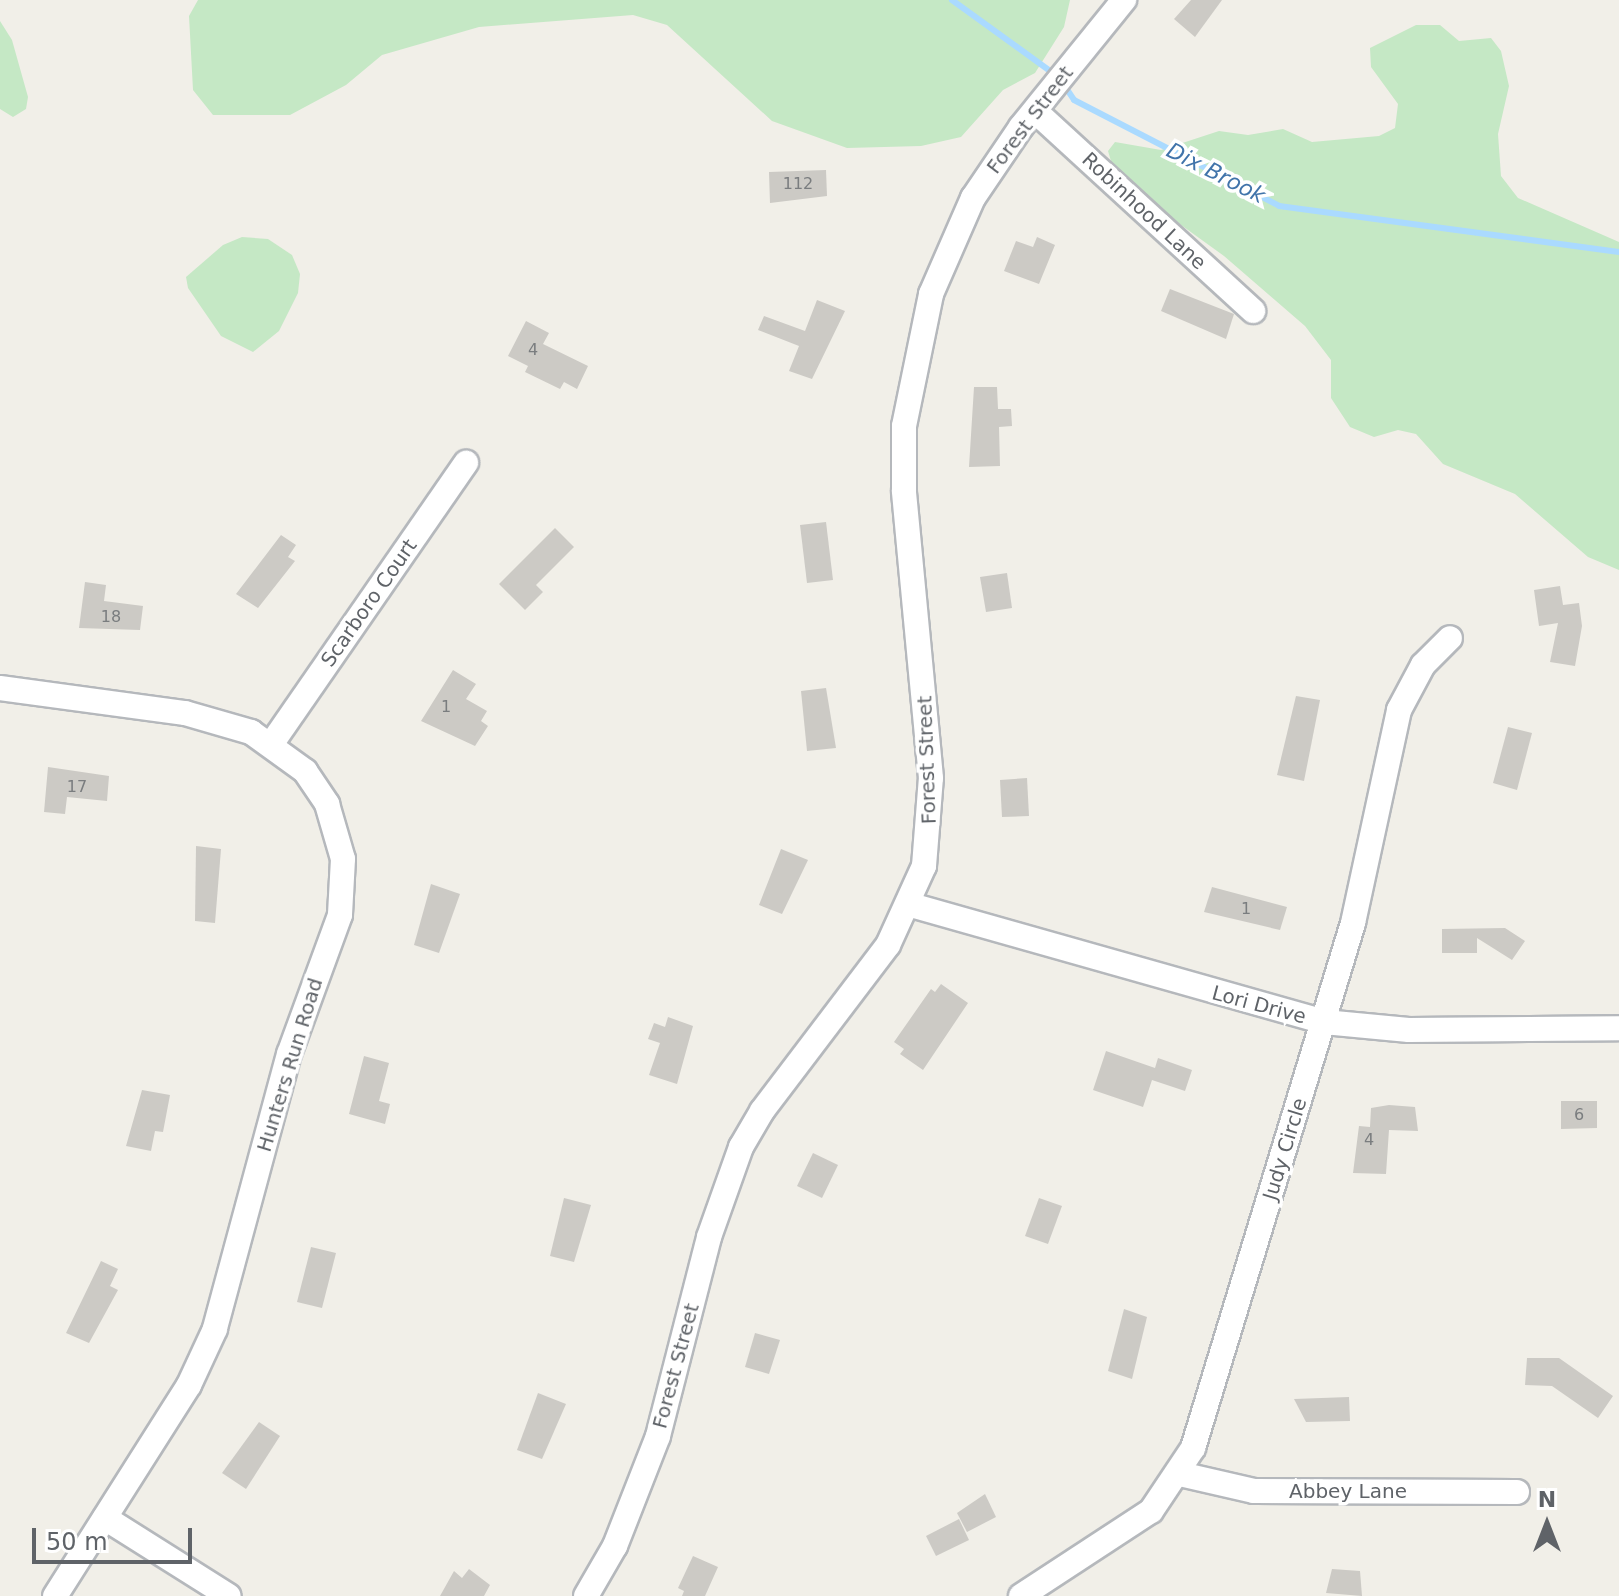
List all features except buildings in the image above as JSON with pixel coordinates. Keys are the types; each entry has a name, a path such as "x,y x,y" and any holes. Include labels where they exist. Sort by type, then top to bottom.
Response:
{"street":[{"name":"Forest Street","path":"586,1596 615,1546 658,1436 709,1237 741,1147 762,1111 888,945 911,905 924,866 931,821 923,654 904,490 904,426 915,355 954,234 1041,102 1124,0"},
{"name":"Robinhood Lane","path":"1041,102 1253,311"},
{"name":"Scarboro Court","path":"272,743 466,463"},
{"name":"Judy Circle","path":"1021,1596 1144,1516 1180,1474 1198,1434 1360,896 1399,710 1423,665 1450,638"},
{"name":"Hunters Run Road","path":"0,688 208,717 272,743 305,771 335,823 345,877 340,915 289,1054 215,1329 189,1385 55,1596"},
{"name":"Lori Drive","path":"911,905 1324,1022 1409,1030 1619,1028"},
{"name":"Abbey Lane","path":"1180,1474 1254,1491 1517,1492"},
{"path":"105,1518 229,1596"}],"green space":[{"path":"198,0 1070,0 1064,27 1035,73 1003,90 961,137 921,146 847,148 772,121 667,25 633,15 479,27 382,55 346,85 290,115 213,115 193,90 189,16"},
{"path":"0,21 12,40 28,97 26,109 13,117 0,109"},
{"path":"1416,25 1440,25 1459,41 1491,38 1501,51 1509,86 1498,134 1501,176 1518,198 1619,242 1619,570 1588,557 1515,494 1443,464 1416,434 1398,430 1374,437 1350,427 1331,398 1331,360 1305,326 1224,256 1116,178 1108,151 1115,142 1161,150 1219,131 1248,135 1283,129 1312,142 1379,136 1395,128 1398,104 1371,67 1370,48"},
{"path":"242,237 268,239 292,255 300,274 298,293 279,331 253,352 221,336 188,288 186,277 223,245"}],"waterway":[{"name":"Dix Brook","path":"952,0 1057,76"},
{"name":"Dix Brook","path":"1064,85 1074,100 1279,206 1619,252"}]}
